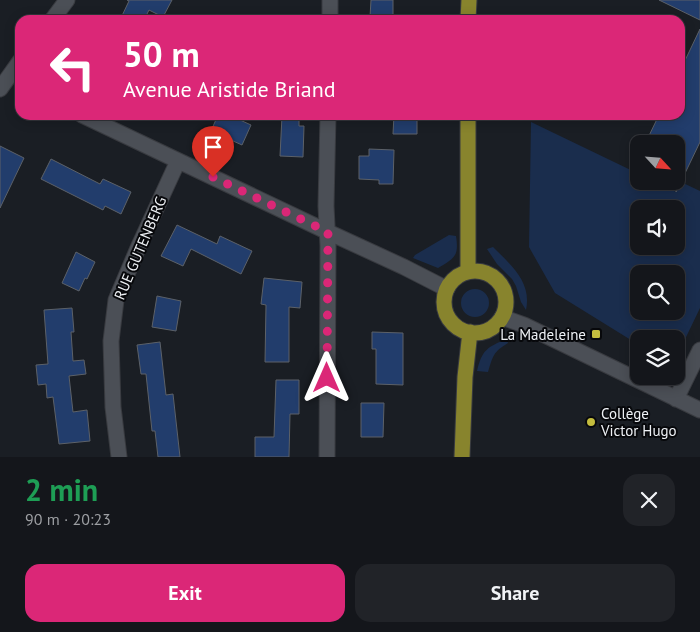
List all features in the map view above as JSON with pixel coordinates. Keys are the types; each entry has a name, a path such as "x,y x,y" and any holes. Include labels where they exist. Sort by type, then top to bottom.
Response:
{"main road":[{"path":"468,0 468,15"},
{"path":"468,120 468,272"},
{"path":"478,271 496,279 505,297 502,317 492,328 485,331 470,332 461,330 453,324 444,307 444,298 452,281 459,275 468,272 478,271"},
{"path":"462,457 465,377 470,332"}],"street":[{"path":"56,15 67,0"},
{"path":"330,0 330,15"},
{"path":"7,82 15,69"},
{"path":"93,120 447,289"},
{"path":"327,457 328,232 326,206 328,120"},
{"name":"RUE GUTENBERG","path":"118,457 113,407 111,341 116,300 178,160"},
{"path":"502,317 524,325 700,410"},
{"path":"676,399 700,350"}],"shaded area":[{"path":"531,122 630,170 630,190 672,190 676,192 677,190 685,190 685,184 700,191 700,308 685,339 685,330 630,330 630,339 555,293 529,247"},
{"path":"449,235 456,236 457,248 452,259 444,265 438,268 413,258 415,255"},
{"path":"493,247 519,275 526,291 526,310 512,279 497,264 487,249"},
{"path":"475,289 485,293 489,303 485,313 475,317 465,313 461,303 465,293"},
{"path":"507,339 508,343 494,355 488,372 477,371 486,350"}],"building":[{"path":"127,0 172,0 164,15 159,15 149,10 146,15 122,15 129,1"},
{"path":"371,0 393,0 393,15 370,15"},
{"path":"659,0 700,0 700,20"},
{"path":"700,29 700,142 685,173 685,135 649,135 657,120 685,120 685,60"},
{"path":"216,120 240,120 251,125 242,145 211,131"},
{"path":"282,120 299,120 299,126 304,126 303,157 280,156"},
{"path":"394,120 417,120 417,134 393,134"},
{"path":"0,146 24,158 0,208"},
{"path":"369,149 394,150 393,184 379,184 379,180 359,179 359,156 369,156"},
{"path":"51,159 100,184 103,179 131,192 121,214 105,206 103,210 41,179"},
{"path":"177,225 217,244 220,236 252,251 241,274 191,249 183,266 161,256"},
{"path":"76,252 95,262 79,291 62,283"},
{"path":"264,278 302,282 300,308 289,307 289,362 265,362 266,305 261,304"},
{"path":"157,296 181,301 176,331 152,327"},
{"path":"72,308 74,332 71,332 73,361 84,360 86,374 69,376 73,412 87,410 90,441 59,444 53,397 47,398 46,384 38,385 36,365 48,364 44,310"},
{"path":"372,332 403,333 403,385 376,384 376,349 372,349"},
{"path":"160,342 166,395 173,394 180,457 158,457 155,431 152,431 146,374 141,374 137,345"},
{"path":"276,380 299,380 299,414 290,414 289,457 255,457 255,437 274,437"},
{"path":"361,403 384,403 383,437 361,437"}],"place":[{"name":"La Madeleine","path":"596,334"},
{"name":"Collège Victor Hugo","path":"591,422"}],"route":[{"path":"213,177 328,232 327,378"}]}
